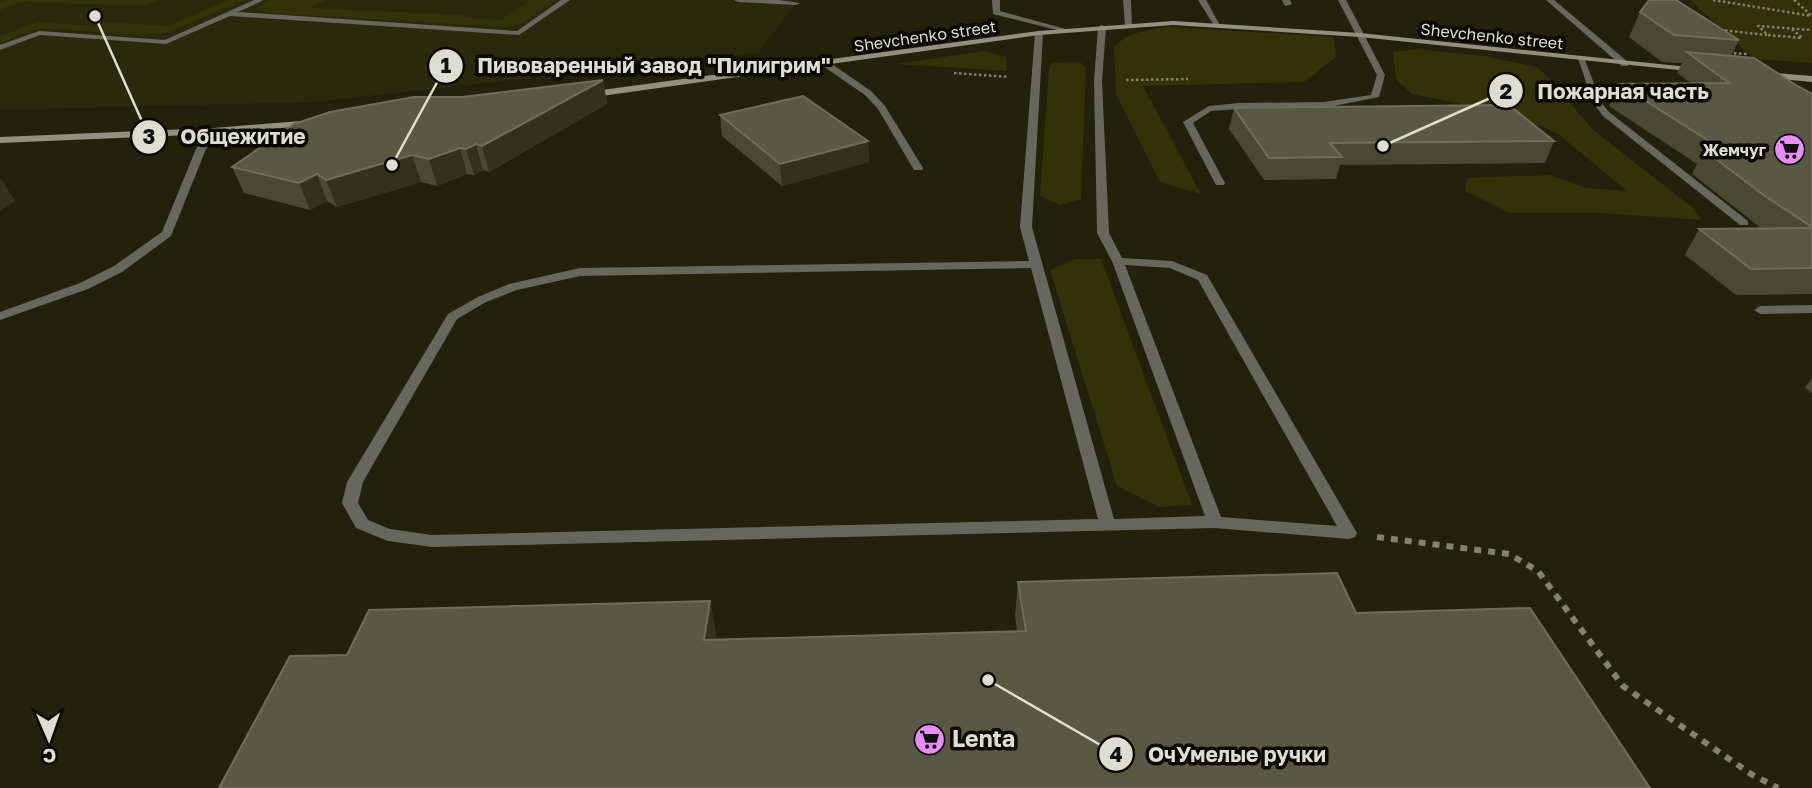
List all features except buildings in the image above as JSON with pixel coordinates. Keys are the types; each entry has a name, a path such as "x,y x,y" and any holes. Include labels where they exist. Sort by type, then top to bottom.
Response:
{"main road":[{"name":"Shevchenko street","path":"583,95 1040,33 1129,24 1218,25 1360,35 1581,60 1702,70"},
{"path":"1753,74 1812,79"},
{"path":"0,140 214,131 324,122"}],"lane":[{"path":"0,48 39,33 166,42 260,0"},
{"path":"229,14 519,33 566,0"},
{"path":"738,0 796,3"},
{"path":"996,0 996,12 1065,30"},
{"path":"1127,0 1129,24"},
{"path":"1202,0 1218,25"},
{"path":"1220,183 1188,122 1209,109 1324,105 1375,97 1381,75 1342,0"},
{"path":"1550,0 1625,64"},
{"path":"1102,27 1098,80 1103,233 1118,261 1215,522"},
{"path":"1040,33 1026,227 1108,525"},
{"path":"1581,60 1597,103 1606,114 1744,223"},
{"path":"825,64 868,93 882,108 918,168"},
{"path":"1753,74 1777,86"},
{"path":"0,316 118,269 167,234 201,149 214,131"},
{"path":"1118,261 1170,262 1186,267 1203,278 1349,533"},
{"path":"1036,264 580,272 531,280 506,288 476,300 452,317 355,482 350,503 362,524 388,535 432,541 1215,522 1349,533"},
{"path":"1760,310 1812,309"}],"path":[{"path":"1713,0 1812,16"},
{"path":"1794,0 1812,16"},
{"path":"1768,35 1758,26 1812,30"},
{"path":"1713,30 1802,38 1792,29"},
{"path":"949,73 1035,78"},
{"path":"1098,80 1188,79"},
{"path":"1349,533 1509,554 1538,571 1623,686 1751,774 1778,788"}],"shaded area":[{"path":"0,0 799,0 758,53 314,102 0,110"},
{"path":"161,0 145,6 22,2 0,10 0,2"},
{"path":"228,0 245,0 167,33 141,35 39,28 0,43 0,36 38,22 95,26 105,22 168,26"},
{"path":"270,0 326,0 310,8 463,15 460,17 501,20 529,1 516,0 556,0 523,23 507,27 268,13 255,9"},
{"path":"1690,0 1812,0 1812,63 1754,59"},
{"path":"1169,27 1334,37 1336,57 1304,82 1143,86 1201,194 1160,182 1116,94 1114,47 1132,34"},
{"path":"1416,49 1484,56 1537,67 1592,129 1693,208 1701,220 1601,213 1510,213 1465,191 1467,178 1550,175 1586,188 1627,191 1557,133 1512,114 1412,94 1396,79 1393,52"},
{"path":"984,51 1006,57 1007,71 895,64"},
{"path":"1080,62 1086,68 1081,199 1060,205 1040,196 1049,68 1053,63"},
{"path":"1075,259 1101,259 1192,505 1159,507 1117,486 1050,270"}],"place":[{"name":"Общежитие","path":"95,16"},
{"name":"Пожарная часть","path":"1383,146"},
{"name":"Жемчуг","path":"1789,150"},
{"name":"Пивоваренный завод \"Пилигрим\"","path":"392,165"},
{"name":"ОчУмелые ручки","path":"988,680"},
{"name":"Lenta","path":"929,739"}]}
